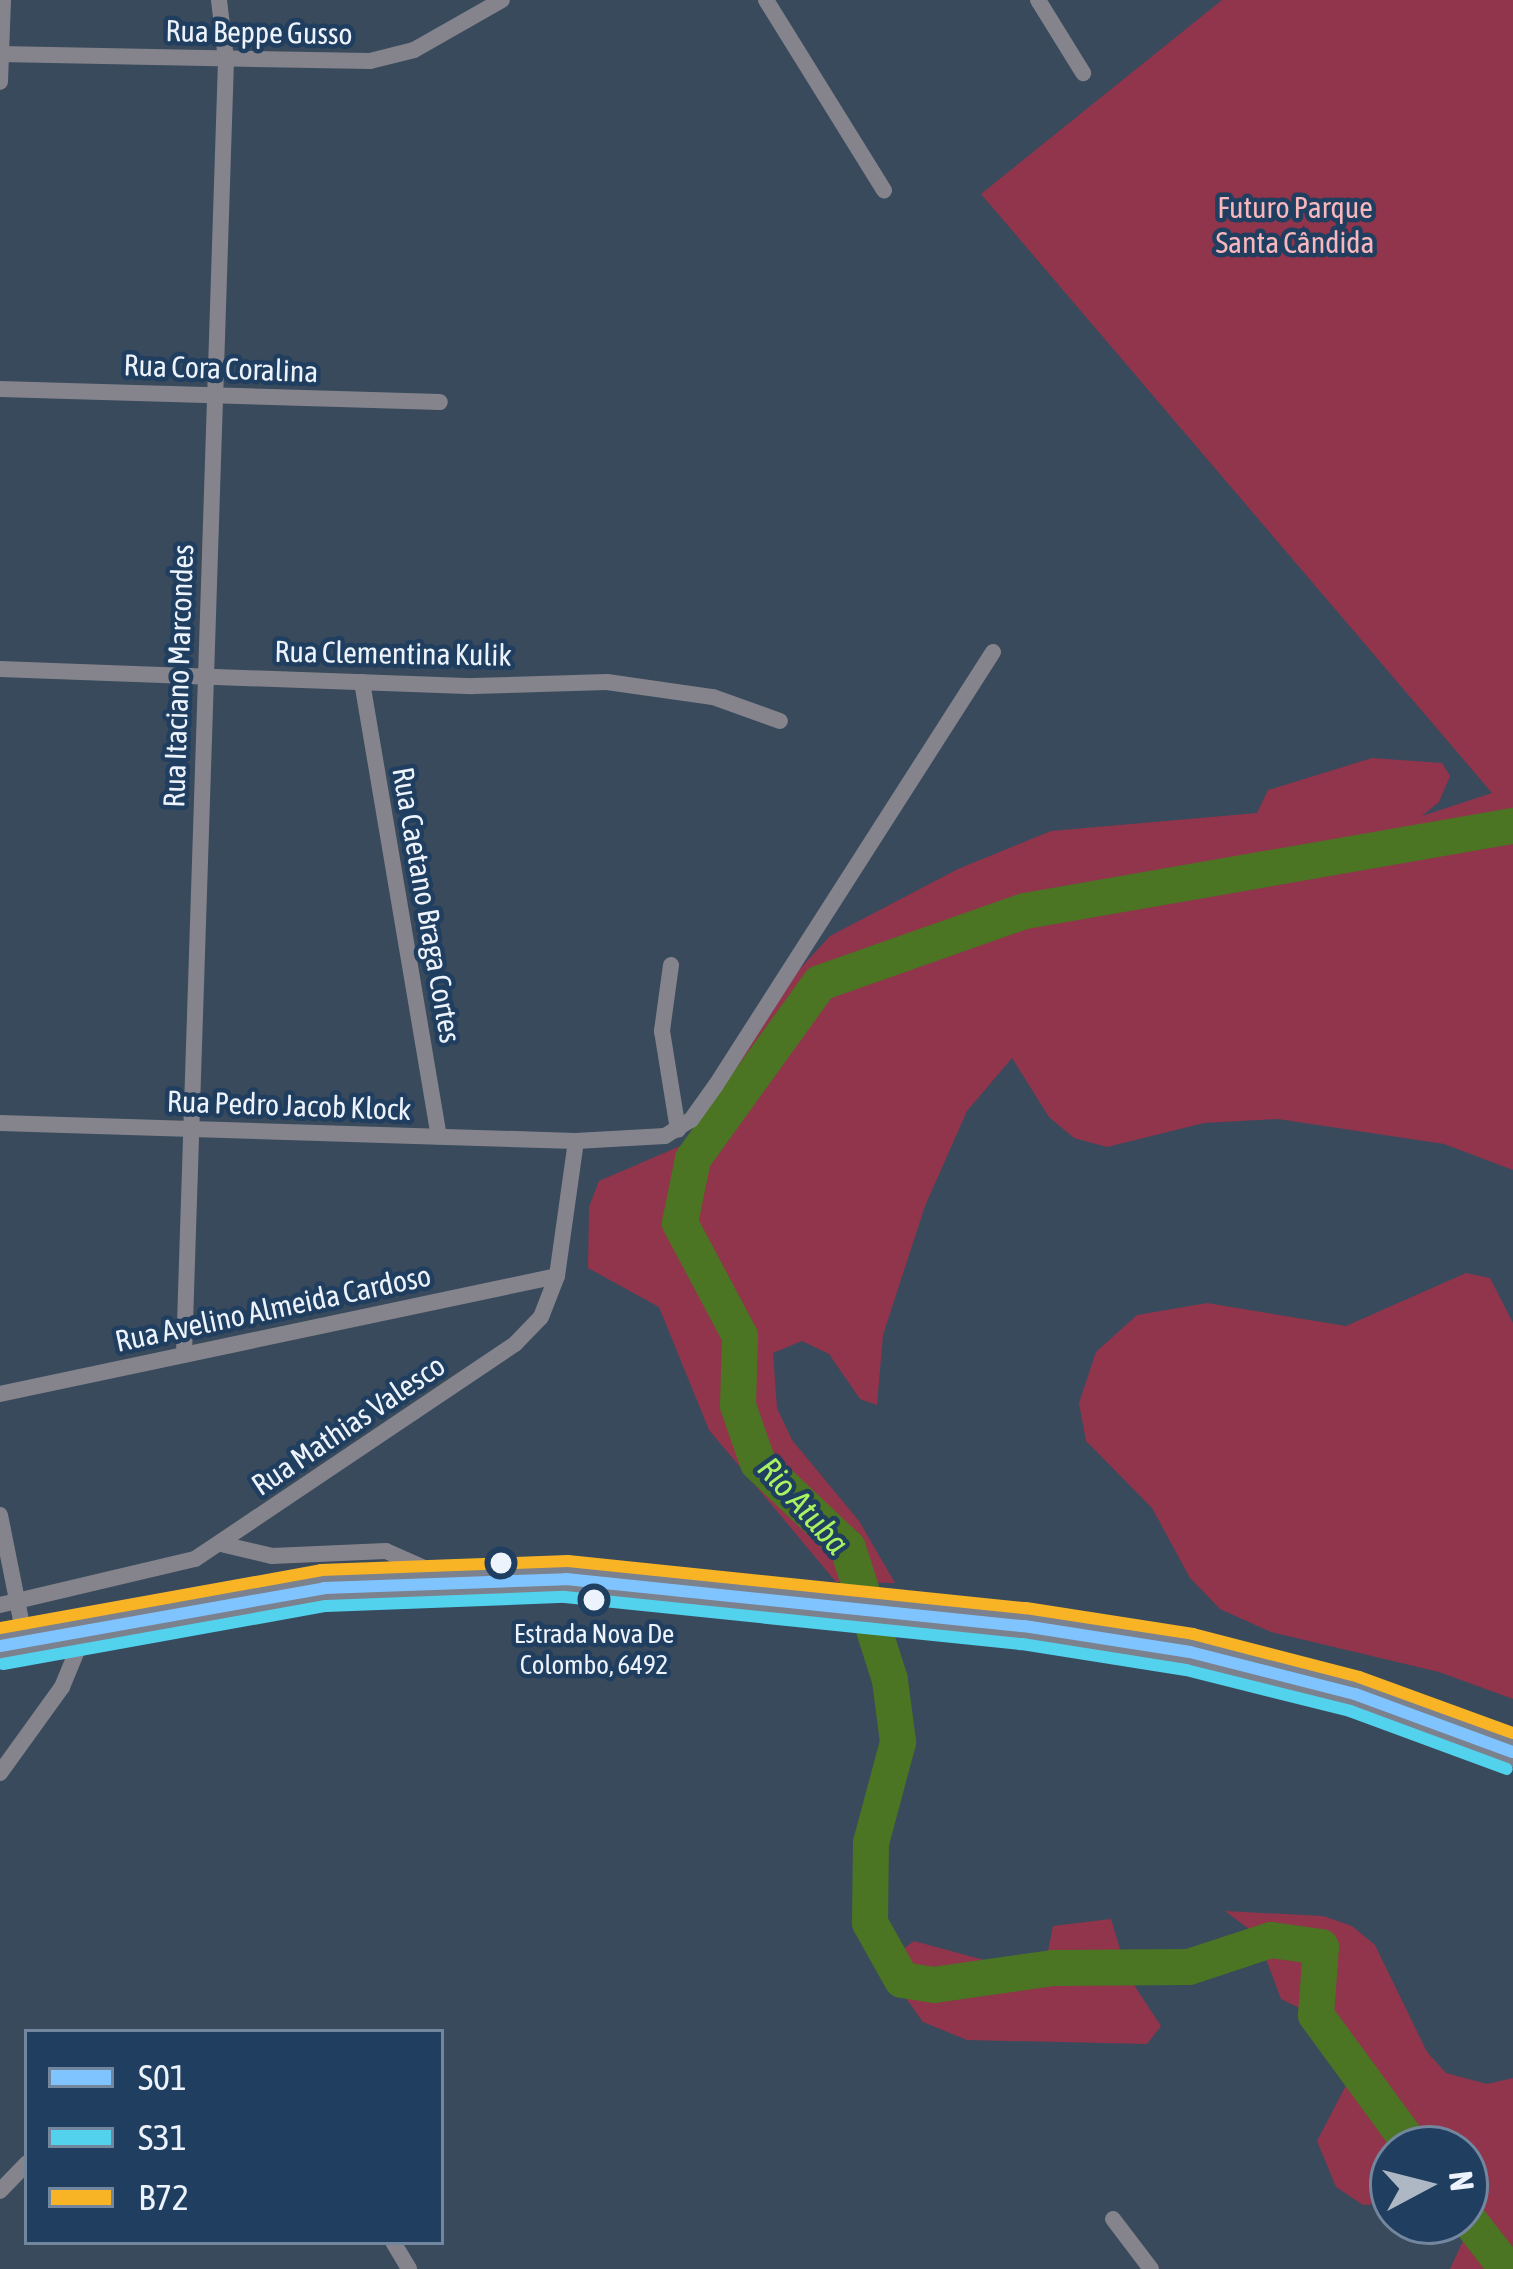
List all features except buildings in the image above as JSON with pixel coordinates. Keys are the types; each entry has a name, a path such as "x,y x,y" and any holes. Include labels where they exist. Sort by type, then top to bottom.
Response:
{"highway":[{"path":"13,1643 287,1593 452,1580 566,1579 905,1612 1263,1668 1513,1752"}],"street":[{"path":"0,82 3,0"},
{"name":"Rua Itaciano Marcondes","path":"184,1354 226,59 219,0"},
{"name":"Rua Beppe Gusso","path":"0,54 392,57 502,0"},
{"path":"766,0 884,190"},
{"path":"1038,0 1083,73"},
{"name":"Rua Cora Coralina","path":"0,388 440,401"},
{"path":"678,1130 716,1085 993,652"},
{"name":"Rua Clementina Kulik","path":"0,669 362,682 607,682 713,697 780,721"},
{"name":"Rua Caetano Braga Cortes","path":"362,682 439,1136"},
{"path":"671,965 662,1031 678,1130"},
{"name":"Rua Pedro Jacob Klock","path":"0,1123 576,1141 651,1140 678,1130"},
{"name":"Rua Mathias Valesco","path":"9,1603 166,1569 221,1544 515,1344 541,1317 557,1276 576,1141"},
{"name":"Rua Avelino Almeida Cardoso","path":"0,1394 557,1276"},
{"path":"0,1515 13,1643"},
{"path":"221,1544 272,1556 386,1551 452,1580"},
{"path":"0,1773 62,1687 86,1628"},
{"path":"0,2191 24,2166"},
{"path":"1114,2218 1151,2269"}],"green space":[{"name":"Futuro Parque Santa Cândida","path":"1222,0 1513,0 1513,1170 1444,1144 1278,1119 1204,1123 1107,1147 1074,1138 1049,1117 1012,1058 967,1111 925,1206 883,1335 877,1405 860,1399 829,1354 802,1341 773,1353 777,1408 792,1440 859,1521 895,1583 836,1582 709,1430 659,1307 588,1268 589,1207 599,1181 685,1144 796,973 830,936 958,869 1051,831 1257,813 1268,790 1372,758 1442,763 1450,776 1439,802 1422,816 1492,793 981,194"},
{"path":"1466,1273 1490,1278 1513,1323 1513,1699 1439,1672 1271,1632 1220,1609 1190,1578 1152,1508 1086,1441 1079,1403 1096,1352 1137,1315 1207,1303 1346,1326"},
{"path":"1225,1911 1323,1916 1352,1926 1375,1945 1427,2052 1446,2073 1487,2084 1513,2078 1513,2269 1450,2269 1461,2245 1489,2245 1489,2125 1369,2125 1369,2205 1336,2187 1317,2141 1353,2072 1350,2044 1344,2030 1281,1999 1257,1935"},
{"path":"1111,1919 1128,1976 1161,2026 1147,2044 967,2040 923,2022 895,1983 896,1954 914,1941 1017,1969 1048,1951 1053,1926"}],"waterway":[{"name":"Rio Atuba","path":"1396,2125 1316,2015 1321,1947 1271,1940 1189,1967 1053,1968 934,1985 902,1980 870,1923 871,1843 898,1742 890,1680 848,1548 758,1463 738,1406 740,1336 680,1223 693,1159 820,983 1025,911 1513,826"},
{"name":"Rio Atuba","path":"1488,2245 1507,2269"}],"transit line":[{"name":"B72","path":"0,1628 321,1570 568,1561 1026,1608 1193,1634 1359,1677 1513,1733"},
{"name":"S01","path":"0,1646 324,1588 566,1579 1024,1626 1190,1652 1355,1694 1513,1752"},
{"name":"S31","path":"3,1664 326,1606 565,1597 1022,1644 1186,1670 1350,1711 1507,1769"}],"place":[{"name":"Estrada Nova De Colombo, 6492","path":"594,1600"}]}
